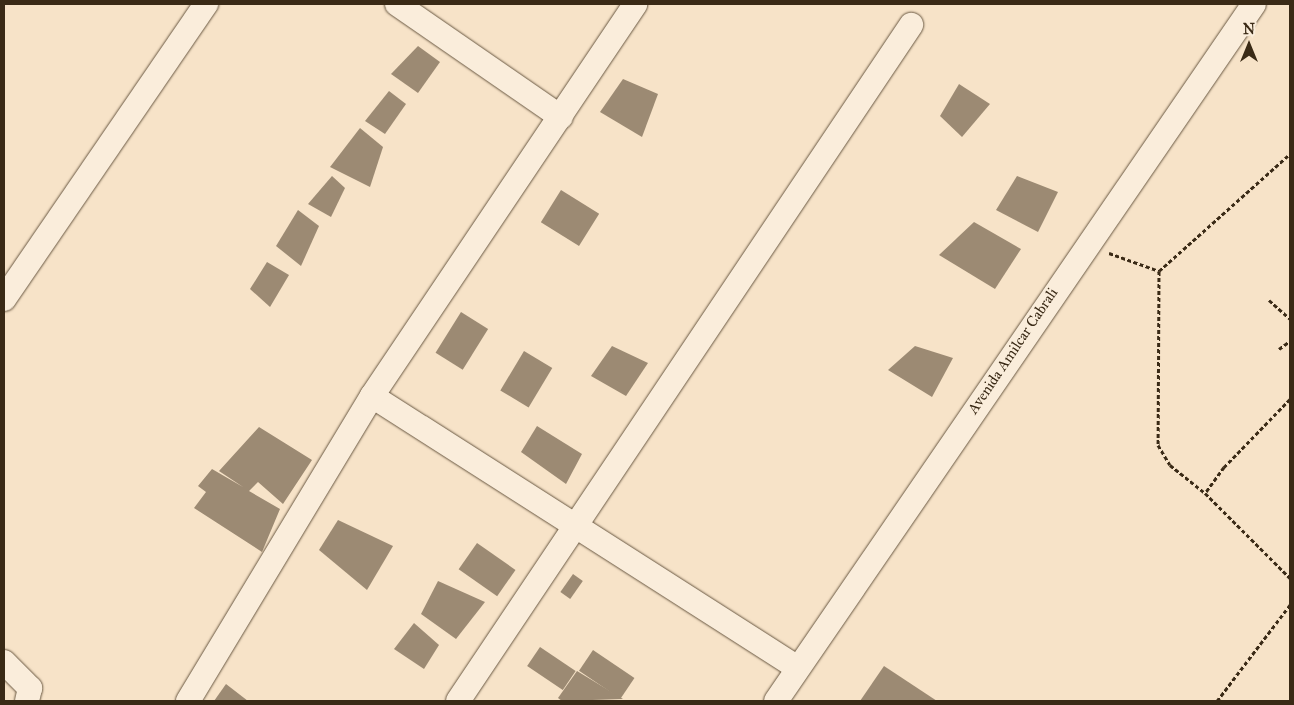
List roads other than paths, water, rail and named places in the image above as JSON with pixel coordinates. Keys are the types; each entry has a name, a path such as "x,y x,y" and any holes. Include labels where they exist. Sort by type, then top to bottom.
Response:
{"street":[{"path":"4,299 206,4"},
{"path":"397,4 561,116"},
{"path":"188,701 372,396 635,4"},
{"name":"Avenida Amilcar Cabrali","path":"776,701 1086,245 1254,4"},
{"path":"458,701 573,523 911,25"},
{"path":"372,396 798,668"},
{"path":"4,662 30,688 27,701"}]}
